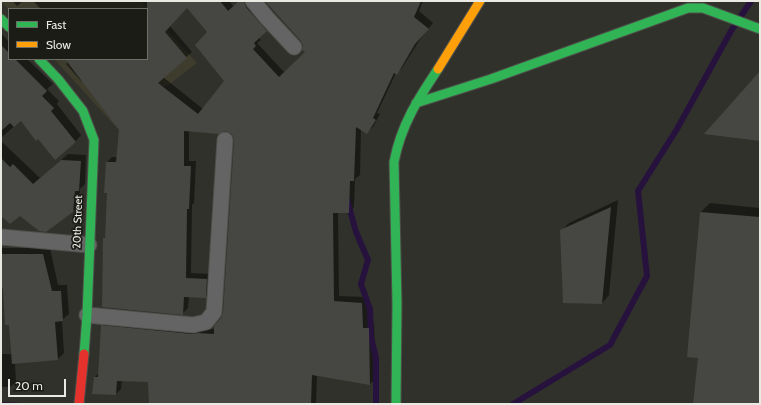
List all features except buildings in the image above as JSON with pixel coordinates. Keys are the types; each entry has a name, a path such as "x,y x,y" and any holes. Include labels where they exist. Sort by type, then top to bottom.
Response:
{"street":[{"path":"253,1 294,47"},
{"path":"396,404 397,304 394,162 396,146 409,114 480,1"},
{"path":"416,103 491,79 688,8 702,8 760,29"},
{"path":"1,19 8,27"},
{"name":"20th Street","path":"40,60 58,79 83,111 94,140 86,314 79,404"},
{"path":"86,314 193,325 206,322 214,312 225,140"},
{"path":"1,237 89,245"}],"shaded area":[{"path":"1,1 141,1 147,8 8,8"},
{"path":"148,9 197,63 115,126 55,60 148,60"},
{"path":"1,402 45,404 1,404"}],"waterway":[{"path":"513,404 610,345 647,276 638,191 677,129 731,31 751,1"},
{"path":"347,199 356,232 368,260 361,284 370,309 371,337 376,358 376,404"}],"traffic: fast":[{"path":"416,103 491,79 688,8 703,8 760,29"},
{"path":"1,19 8,26"},
{"path":"40,60 58,79 83,111 94,140 84,354"},
{"path":"396,404 397,304 394,162 401,136 411,113 438,69"}],"traffic: slow":[{"path":"438,69 480,1"}],"traffic: jam":[{"path":"79,404 84,354"}]}
